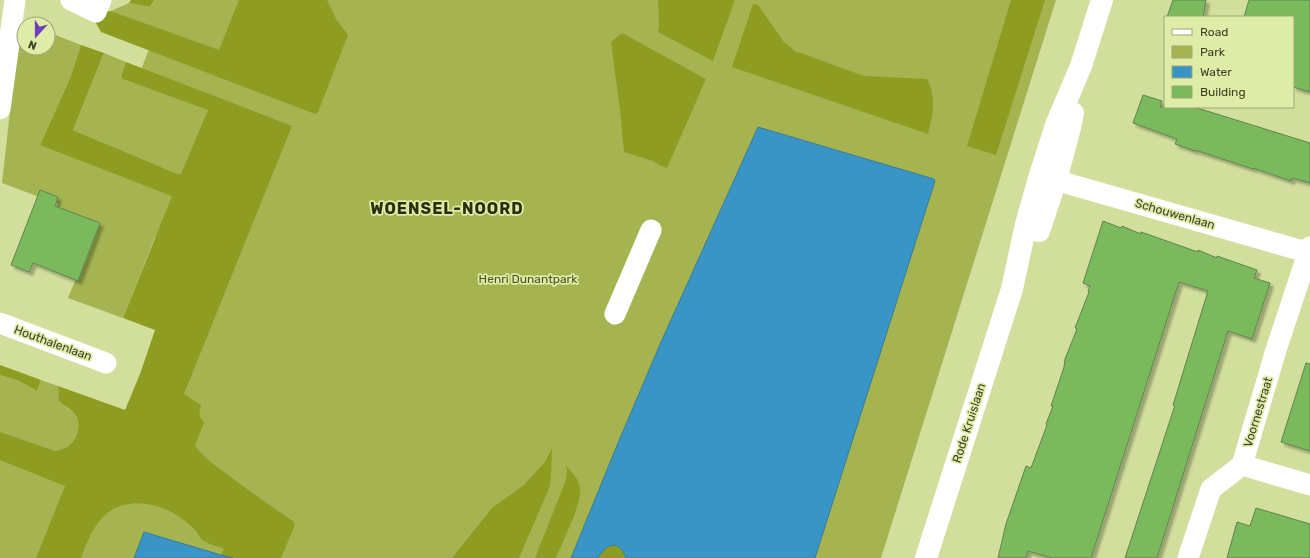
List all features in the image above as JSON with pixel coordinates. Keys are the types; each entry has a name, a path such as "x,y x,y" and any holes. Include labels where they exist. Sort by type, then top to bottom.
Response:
{"main road":[{"name":"Rode Kruislaan","path":"926,558 1012,289 1026,224 1048,177 1056,125 1081,66 1102,0"}],"street":[{"path":"0,109 15,0"},
{"path":"71,0 99,6"},
{"name":"Schouwenlaan","path":"1048,177 1309,251"},
{"path":"615,314 651,230"},
{"name":"Voornestraat","path":"1242,465 1276,350 1309,251"},
{"name":"Houthalenlaan","path":"0,324 106,363"},
{"path":"1188,558 1211,489 1242,465 1310,485"}],"green space":[{"path":"131,0 154,0 150,7 129,3"},
{"name":"Henri Dunantpark","path":"154,0 1056,0 881,558 0,558 0,437 2,433 0,432 0,375 19,381 37,391 41,380 58,386 59,395 62,402 74,413 78,420 77,435 136,458 201,290 155,237 123,318 68,298 96,230 54,216 58,204 2,183 16,56 56,56 56,35 81,45 70,78 40,145 111,146 73,130 104,53 126,62 121,76 136,83 157,28 111,11 129,3 150,7"},
{"path":"239,0 327,0 336,19 348,35 318,112 315,114 101,32 91,14 111,11 219,50"},
{"path":"658,0 735,0 713,61 658,32"},
{"path":"1011,0 1045,0 996,155 967,146"},
{"path":"753,4 758,5 784,42 795,51 864,76 927,79 933,100 933,113 928,134 732,67"},
{"path":"622,33 706,79 667,168 653,161 624,152 611,42"},
{"path":"81,45 104,53 73,130 177,174 181,174 208,110 123,79 121,76 126,62 292,126 184,394 201,405 200,414 204,422 195,446 199,451 232,478 293,521 295,525 281,558 233,558 221,555 224,549 209,544 203,540 192,527 177,515 159,507 139,503 119,506 105,515 92,532 81,558 36,558 65,486 0,460 0,432 55,451 70,445 78,432 78,420 74,413 59,401 58,386 125,410 140,374 155,330 123,318 172,196 40,145 70,78"},
{"path":"0,365 41,380 37,391 19,381 0,375"},
{"path":"552,448 550,486 519,558 452,558 492,508 524,485 545,462"},
{"path":"565,465 575,476 580,488 580,494 575,512 556,558 535,558 566,480 567,470"},
{"path":"614,545 622,550 626,558 598,558 607,546"}],"water":[{"path":"758,127 934,179 935,181 815,558 626,558 620,548 613,545 605,549 598,558 571,558 661,342"},
{"path":"144,532 221,555 233,558 134,558"}],"building":[{"path":"1173,0 1206,0 1203,16 1167,16"},
{"path":"1249,0 1310,0 1310,92 1294,87 1294,16 1244,16"},
{"path":"1143,95 1162,101 1160,107 1197,108 1310,143 1310,183 1292,178 1291,181 1195,151 1175,144 1177,139 1133,123"},
{"path":"40,190 58,197 55,206 100,223 78,281 33,263 29,272 11,265"},
{"path":"1103,221 1121,228 1122,226 1141,234 1141,232 1198,252 1198,250 1217,258 1217,256 1257,270 1254,278 1270,283 1252,339 1228,331 1157,558 1125,558 1175,405 1173,405 1208,291 1179,282 1091,558 1052,558 1028,551 1026,558 998,558 1006,524 1026,466 1031,468 1047,425 1046,424 1053,406 1051,406 1064,367 1065,359 1089,292 1090,286 1083,283"},
{"path":"1306,363 1310,364 1310,451 1281,442"},
{"path":"1256,508 1310,524 1310,558 1227,558 1237,522 1250,526"}],"district":[{"name":"WOENSEL-NOORD","path":"447,208"}]}
